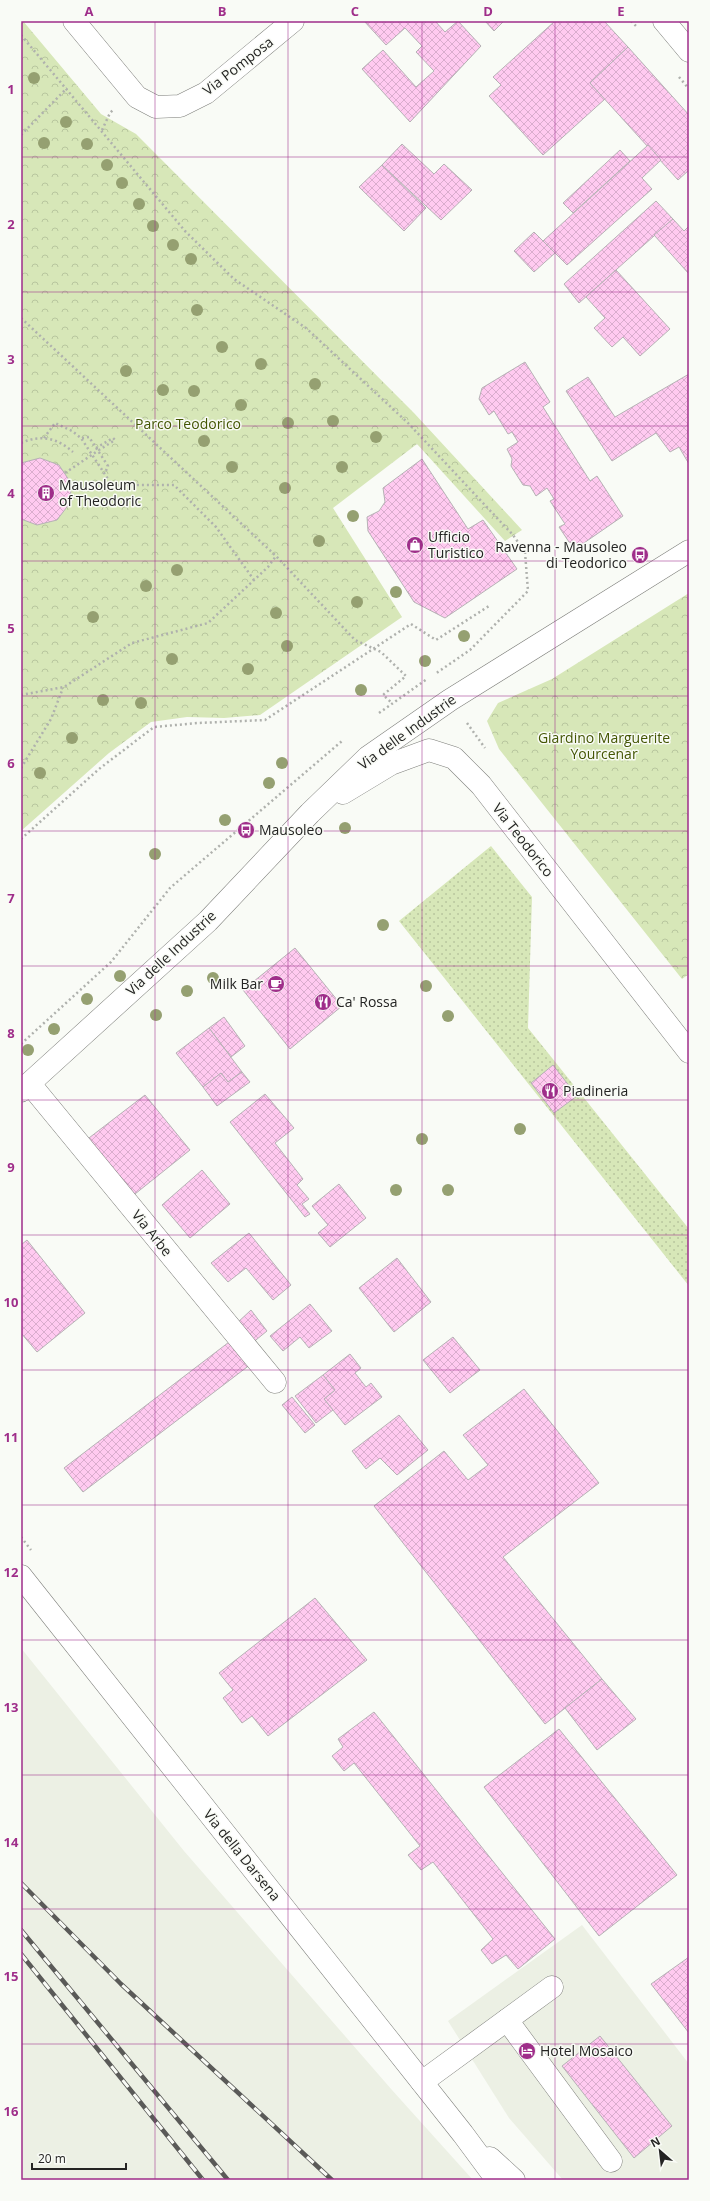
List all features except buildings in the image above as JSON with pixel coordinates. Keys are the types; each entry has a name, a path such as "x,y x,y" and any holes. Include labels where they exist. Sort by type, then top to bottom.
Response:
{"street":[{"name":"Via Pomposa","path":"74,21 137,97 156,107 180,106 206,93 293,21"},
{"path":"664,21 689,51"},
{"name":"Via delle Industrie","path":"25,1087 208,921 310,813 368,757 450,700 689,551"},
{"name":"Via Teodorico","path":"310,813 391,764 429,750 454,758 481,786 689,1052"},
{"name":"Via Arbe","path":"25,1087 275,1382"},
{"name":"Via della Darsena","path":"21,1576 463,2134 497,2180"},
{"path":"422,2082 552,1987"},
{"path":"507,2020 611,2161"},
{"name":"Via della Darsena","path":"463,2134 514,2180"}],"path":[{"path":"21,35 67,88 185,231 234,279 306,328 408,424 513,535 525,552 528,591 470,650 374,717"},
{"path":"21,135 67,88"},
{"path":"21,318 276,556 355,640 374,647 406,676 383,695 392,703"},
{"path":"44,438 55,423 72,431 81,438 112,484 174,485 216,527 254,580"},
{"path":"81,438 89,437 98,449 108,466 104,473"},
{"path":"21,443 28,440 44,438 62,442 73,452"},
{"path":"65,473 113,438 115,440 98,449"},
{"path":"21,695 64,687 132,643 208,623 254,580 276,556"},
{"path":"21,839 99,769 154,727 198,723 265,720 411,624 436,640 489,606"},
{"path":"21,768 51,719 64,687"},
{"path":"21,1044 112,962 170,888 343,741"}],"shaded area":[{"path":"21,1648 184,1851 392,2090 473,2180 21,2180"},
{"path":"582,1925 689,2064 689,2180 563,2180 509,2118 448,2021"}],"green space":[{"name":"Parco Teodorico","path":"21,21 23,21 101,114 136,134 414,413 522,530 505,541 417,444 333,508 402,617 260,715 224,718 187,717 151,722 109,753 21,831"},
{"name":"Giardino Marguerite Yourcenar","path":"689,593 689,974 682,979 499,749 487,721 498,703 552,679"},
{"path":"491,846 532,897 528,1028 689,1229 689,1286 399,921"}],"railway":[{"path":"21,1883 121,1984 332,2180"},
{"path":"21,1930 228,2180"},
{"path":"21,1954 203,2180"}],"place":[{"name":"Mausoleum of Theodoric","path":"46,493"},
{"name":"Ufficio Turistico","path":"415,545"},
{"name":"Ravenna - Mausoleo di Teodorico","path":"640,555"},
{"name":"Mausoleo","path":"246,830"},
{"name":"Milk Bar","path":"276,984"},
{"name":"Ca' Rossa","path":"323,1002"},
{"name":"Piadineria","path":"550,1091"},
{"name":"Hotel Mosaico","path":"527,2051"}]}
